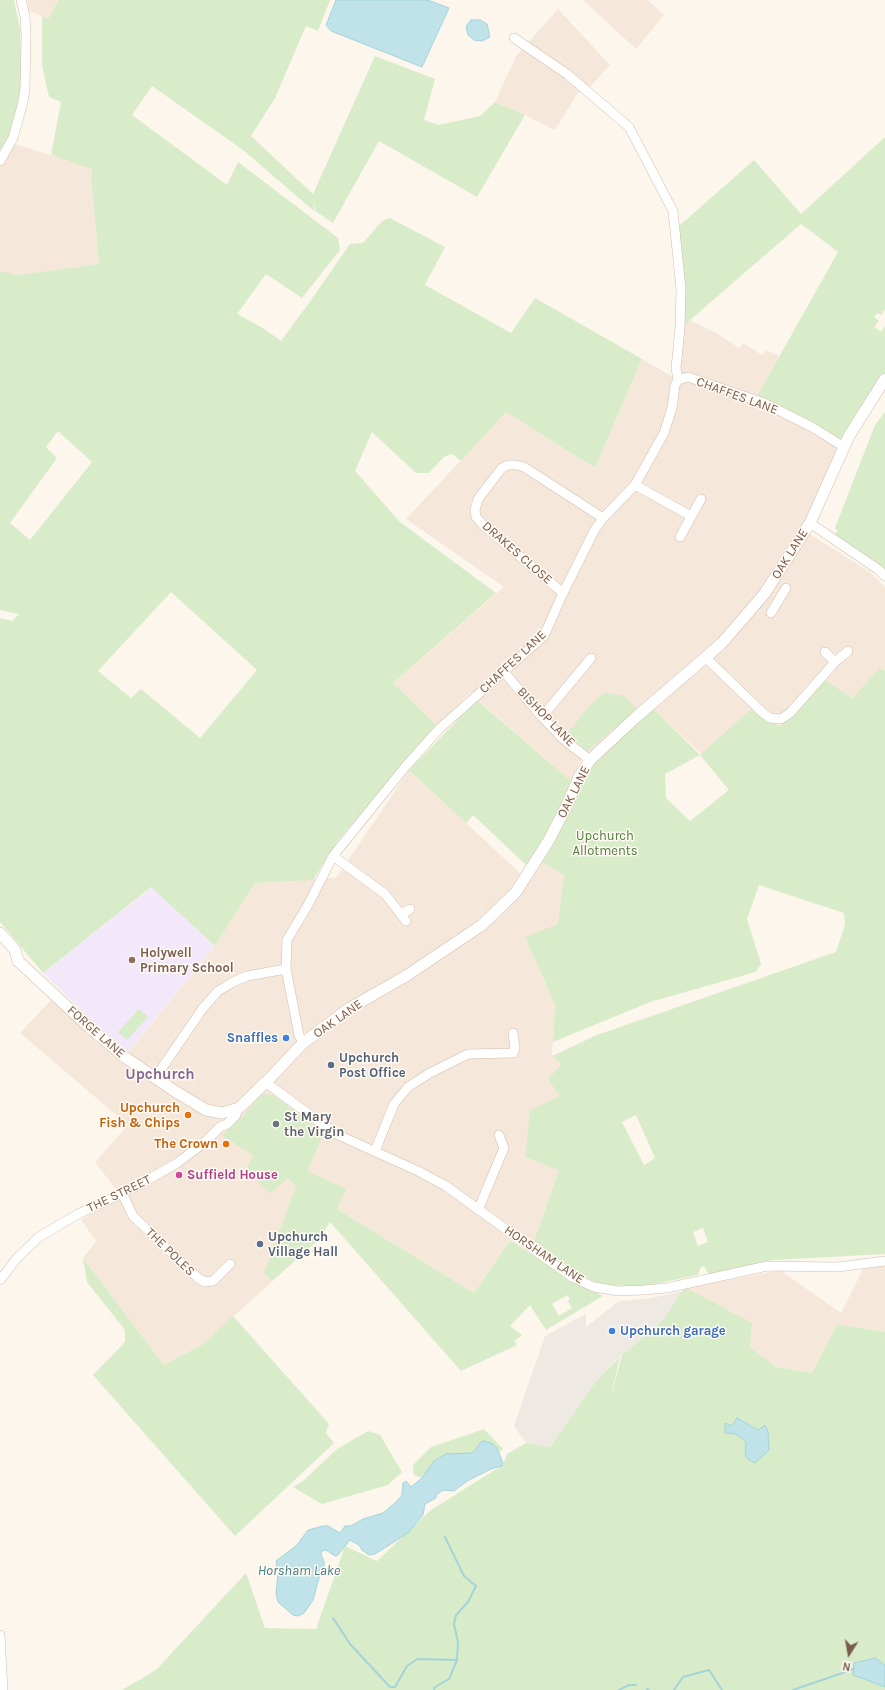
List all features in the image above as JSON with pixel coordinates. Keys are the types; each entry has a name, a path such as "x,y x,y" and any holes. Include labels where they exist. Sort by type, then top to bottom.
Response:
{"street":[{"path":"0,161 13,138 19,120 24,95 26,36 25,16 21,0"},
{"path":"514,38 567,74 629,128 673,211 681,289 680,328 676,368 678,380"},
{"name":"CHAFFES LANE","path":"303,1043 299,1035 286,969 287,940 308,905 333,856 405,767 440,728 544,636 563,592 591,536 603,518 635,485 664,433 672,408 675,385 678,380 688,377 764,403 812,428 844,447"},
{"name":"OAK LANE","path":"215,1112 237,1108 303,1043 350,1008 406,976 482,925 516,892 533,867 566,807 580,775 590,760 706,657 734,630 765,593 810,523 844,447 855,426 885,379"},
{"name":"DRAKES CLOSE","path":"563,592 483,525 476,517 475,510 478,499 502,468 508,465 516,464 531,471 603,518"},
{"path":"635,485 692,516"},
{"path":"680,538 701,499"},
{"path":"810,523 879,570 885,576"},
{"path":"771,613 786,588"},
{"path":"765,593 779,601"},
{"path":"706,657 763,713 770,718 781,719 790,713 835,662 848,650"},
{"path":"825,652 835,662"},
{"path":"542,717 591,658"},
{"name":"BISHOP LANE","path":"504,672 542,717 563,739 590,760"},
{"path":"333,856 385,894 404,918 410,909"},
{"name":"FORGE LANE","path":"0,933 15,950 18,961 119,1053 186,1098 215,1112"},
{"path":"155,1078 203,1008 218,991 244,977 286,969"},
{"path":"375,1151 394,1104 408,1087 430,1073 468,1054 513,1053 515,1048 513,1033"},
{"name":"HORSHAM LANE","path":"265,1082 333,1132 443,1184 572,1277 588,1285 611,1290 644,1290 667,1288 767,1266 838,1267 885,1261"},
{"name":"THE STREET","path":"0,1280 17,1258 39,1237 78,1214 122,1193 176,1163 205,1142 220,1127 226,1125 234,1117 237,1108"},
{"path":"215,1112 220,1127"},
{"path":"478,1210 504,1148 499,1135"},
{"name":"THE POLES","path":"122,1193 133,1216 198,1278 205,1282 213,1281 230,1264"},
{"path":"0,1635 3,1690"}],"shaded area":[{"path":"27,0 59,0 48,19 29,11"},
{"path":"583,0 648,0 664,15 636,49"},
{"path":"558,9 610,65 588,89 578,93 555,130 495,102 516,56"},
{"path":"15,144 92,168 91,178 99,264 17,275 0,271 0,166"},
{"path":"690,320 716,333 739,348 743,343 762,355 766,350 779,356 757,396 758,405 839,447 803,530 870,572 885,587 885,671 880,668 852,698 824,679 780,727 701,754 646,701 580,761 572,782 470,693 437,726 393,683 504,587 406,519 506,412 595,468 642,359 673,377 684,327"},
{"path":"409,770 521,874 540,861 564,875 558,925 525,937 555,1005 552,1056 562,1064 559,1170 534,1241 516,1230 474,1293 337,1209 319,1239 203,1344 164,1365 83,1258 96,1241 81,1220 121,1196 95,1162 128,1125 20,1033 53,998 123,1059 215,946 255,883 336,878"},
{"name":"Holywell Primary School","path":"152,887 215,946 128,1052 89,1018 43,973"},
{"path":"885,1264 885,1332 837,1324 812,1373 776,1367 750,1347 686,1288 780,1270 841,1313 864,1267"},
{"path":"681,1292 664,1319 616,1360 596,1381 550,1447 526,1443 514,1426 545,1336 586,1314 586,1327 619,1301 645,1299"}],"green space":[{"path":"0,0 14,0 20,29 22,91 16,121 3,150 0,149"},
{"path":"59,0 330,0 318,31 306,26 275,98 251,136 313,194 375,56 435,79 424,120 438,125 480,116 495,102 525,115 477,197 379,141 333,223 315,211 314,201 314,211 243,150 152,86 132,115 227,185 238,162 338,238 340,250 302,298 266,274 237,314 263,328 281,341 350,244 363,243 383,220 390,218 445,247 425,285 511,333 535,298 642,359 595,468 506,412 461,461 452,454 444,457 429,473 416,473 372,432 355,471 400,522 496,593 393,683 437,726 339,839 313,880 255,883 215,946 151,887 43,973 0,922 0,618 12,621 19,614 0,610 0,271 17,275 99,264 91,178 92,169 51,155 61,102 49,97 42,65 42,16 48,19","holes":["58,431 92,462 30,540 10,523 57,458 46,447","171,592 257,670 200,738 141,689 131,698 98,671"]},
{"path":"885,137 885,309 881,315 878,313 874,317 879,321 874,327 881,332 885,326 885,374 840,440 757,396 838,252 801,224 690,320 684,327 679,226 754,160 801,214"},
{"path":"885,412 885,570 834,534 838,531 835,528 875,425"},
{"name":"Upchurch Allotments","path":"880,668 885,671 885,1254 773,1260 709,1275 704,1266 701,1267 698,1275 640,1287 599,1284 575,1272 534,1241 559,1170 525,1157 530,1110 560,1096 548,1079 562,1064 552,1056 597,1035 836,952 845,924 844,913 759,885 747,919 761,964 756,972 650,1002 553,1042 555,1005 525,937 558,924 564,875 540,861 592,764 652,707 700,755 750,710 780,727 824,679 852,698","holes":["700,755 729,790 690,821 666,798 665,774","636,1115 655,1158 644,1165 622,1122","703,1228 708,1242 698,1246 693,1232"]},
{"path":"606,693 624,696 637,709 587,751 568,733 590,705 602,694"},
{"path":"477,700 572,782 556,816 527,866 473,815 466,823 409,770"},
{"path":"139,1009 148,1017 127,1040 118,1032"},
{"path":"261,1094 273,1095 324,1133 307,1171 346,1189 337,1209 474,1293 510,1240 564,1276 603,1296 546,1330 530,1305 510,1326 522,1335 514,1341 517,1345 461,1371 330,1222 319,1239 272,1281 264,1273 296,1186 288,1178 271,1193 245,1170 254,1156 222,1135 242,1117","holes":["567,1295 570,1299 568,1301 572,1308 559,1316 552,1304"]},
{"path":"83,1258 164,1365 203,1344 233,1316 329,1424 326,1433 334,1443 235,1536 93,1375 125,1342 125,1330 87,1282"},
{"path":"686,1288 752,1323 750,1347 776,1367 812,1373 837,1324 885,1332 885,1690 122,1690 156,1670 246,1573 265,1628 316,1629 345,1546 377,1561 431,1510 503,1465 507,1454 526,1443 550,1447 596,1381 620,1357 610,1400 622,1355 664,1319 681,1292","holes":["737,1418 758,1430 745,1456 746,1442 725,1423 732,1426"]},
{"path":"484,1429 503,1449 500,1452 493,1444 480,1443 475,1451 422,1478 414,1475 413,1465 431,1447"},
{"path":"368,1431 380,1435 402,1472 388,1485 322,1504 293,1487 303,1481 337,1449"}],"water":[{"path":"336,0 428,0 449,8 422,67 331,31 326,25"},
{"path":"471,20 480,20 487,24 490,37 482,41 474,40 468,35 466,26"},
{"path":"737,1418 758,1430 765,1425 768,1432 769,1450 755,1463 745,1456 746,1442 736,1434 725,1433 725,1423 732,1426"},
{"name":"Horsham Lake","path":"484,1441 493,1444 497,1448 503,1463 502,1466 491,1469 467,1481 454,1491 443,1490 436,1495 436,1498 425,1504 423,1515 408,1533 375,1554 369,1555 362,1550 359,1545 350,1540 338,1555 335,1556 326,1550 322,1551 321,1554 324,1566 313,1600 304,1613 298,1616 293,1615 278,1602 276,1594 278,1573 276,1561 297,1545 308,1530 328,1526 340,1533 345,1526 351,1526 363,1519 383,1513 402,1495 403,1483 406,1481 411,1487 422,1478 434,1461 446,1454 471,1453 475,1451 480,1443"},
{"path":"875,1658 885,1665 885,1687 853,1675 854,1663"}],"waterway":[{"path":"434,1690 435,1687 449,1679 457,1660 458,1642 454,1624 456,1615 468,1602 476,1586 464,1576 445,1537"},
{"path":"333,1618 350,1644 390,1687 395,1687 407,1666 417,1659 456,1660"},
{"path":"793,1690 854,1669"},
{"path":"674,1690 683,1677 709,1670 722,1690"},
{"path":"619,1690 629,1685 636,1685"}],"place":[{"name":"Holywell Primary School","path":"132,960"},
{"name":"Snaffles","path":"286,1038"},
{"name":"Upchurch Post Office","path":"331,1065"},
{"name":"Upchurch Fish & Chips","path":"188,1115"},
{"name":"St Mary the Virgin","path":"276,1124"},
{"name":"The Crown","path":"226,1144"},
{"name":"Suffield House","path":"179,1175"},
{"name":"Upchurch Village Hall","path":"260,1244"},
{"name":"Upchurch garage","path":"612,1331"}],"district":[{"name":"Upchurch","path":"160,1075"}]}
